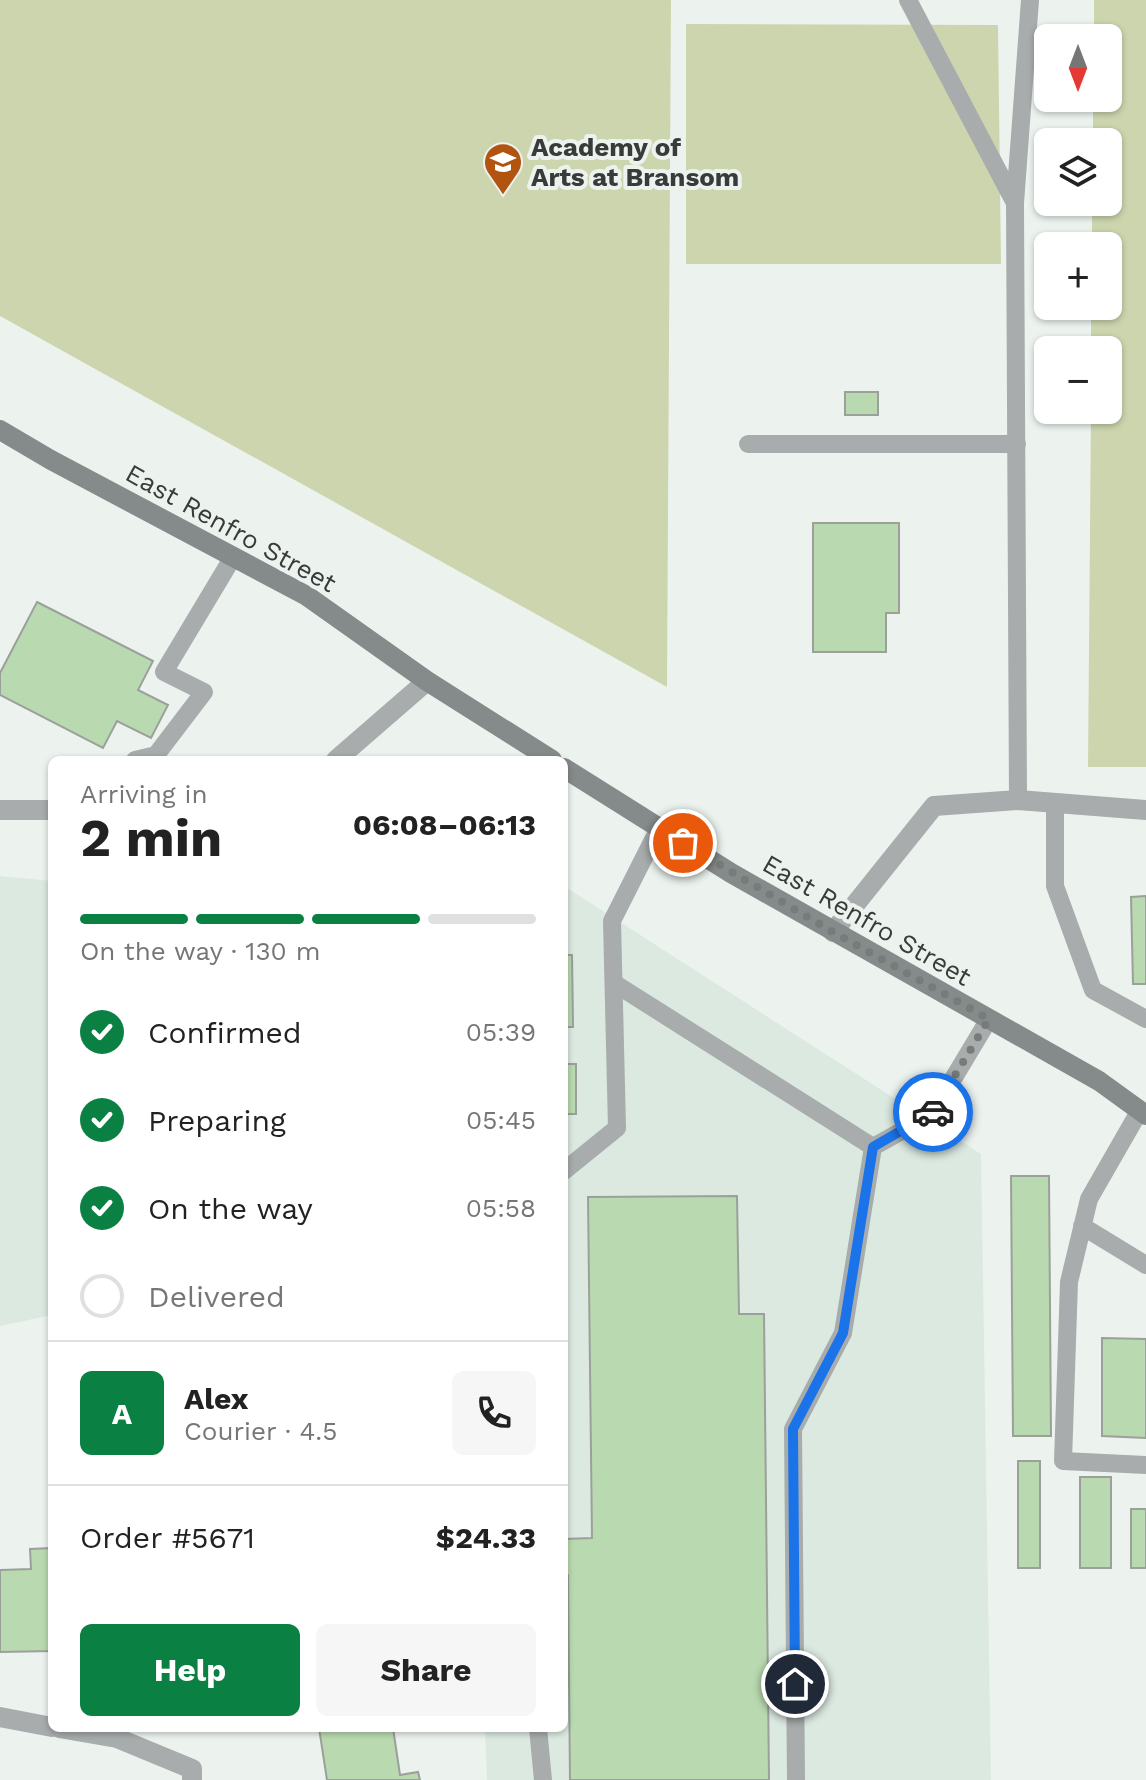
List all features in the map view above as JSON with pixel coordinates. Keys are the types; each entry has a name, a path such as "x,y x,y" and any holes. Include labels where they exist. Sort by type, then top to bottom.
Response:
{"main road":[{"name":"East Renfro Street","path":"0,430 307,596 427,681 546,756"},
{"name":"East Renfro Street","path":"568,771 833,932 1099,1081 1143,1112"}],"street":[{"path":"341,756 427,681"},
{"path":"833,932 934,806 1018,800 1146,810"},
{"path":"0,810 48,810"},
{"path":"0,1717 48,1726"},
{"path":"82,1732 117,1738 192,1769 192,1780"}],"lane":[{"path":"908,0 1015,203"},
{"path":"1018,800 1015,203 1030,0"},
{"path":"748,444 1017,444"},
{"path":"152,756 156,755 204,692 164,672 233,557"},
{"path":"1055,803 1055,886 1093,990 1146,1019"},
{"path":"568,1168 617,1128 612,921 659,828"},
{"path":"614,983 873,1147"},
{"path":"873,1147 932,1114 989,1019"},
{"path":"1143,1112 1089,1199 1069,1282 1063,1461 1146,1465"},
{"path":"796,1780 793,1429 843,1333 873,1147"},
{"path":"1082,1226 1146,1265"},
{"path":"538,1732 543,1780"}],"shaded area":[{"path":"0,876 48,881 48,1316 0,1326"},
{"path":"568,889 981,1154 991,1780 487,1780 485,1732 568,1732"}],"green space":[{"path":"0,0 671,0 667,687 0,316"},
{"path":"1094,0 1146,0 1146,767 1088,767 1091,424 1122,424 1122,336 1091,336 1091,320 1122,320 1122,232 1092,232 1092,216 1122,216 1122,128 1093,128 1093,112 1122,112 1122,24 1094,24"},
{"path":"686,24 998,25 1001,264 686,264"}],"building":[{"path":"845,392 878,392 878,415 845,415"},
{"path":"813,523 899,523 899,613 886,613 886,652 813,652"},
{"path":"37,602 153,661 138,690 168,705 151,738 117,721 103,748 0,695 0,673"},
{"path":"1146,896 1146,984 1133,984 1131,897"},
{"path":"568,955 572,955 573,1027 568,1027"},
{"path":"568,1064 576,1064 576,1114 568,1114"},
{"path":"1011,1176 1049,1176 1051,1436 1013,1436"},
{"path":"737,1196 739,1314 764,1314 769,1780 570,1780 568,1539 592,1538 588,1197"},
{"path":"1102,1338 1146,1339 1146,1438 1102,1436"},
{"path":"1018,1461 1040,1461 1040,1568 1018,1568"},
{"path":"1080,1477 1111,1477 1111,1568 1080,1568"},
{"path":"1131,1509 1146,1509 1146,1568 1131,1568"},
{"path":"48,1548 48,1651 0,1652 0,1570 31,1569 30,1549"},
{"path":"320,1732 394,1732 400,1775 418,1772 420,1780 327,1780"}],"way so far":[{"path":"683,843 989,1019 933,1112"}],"place":[{"name":"Academy of Arts at Bransom","path":"503,196"}],"route":[{"path":"795,1684 793,1429 843,1333 873,1147 933,1112"}]}
